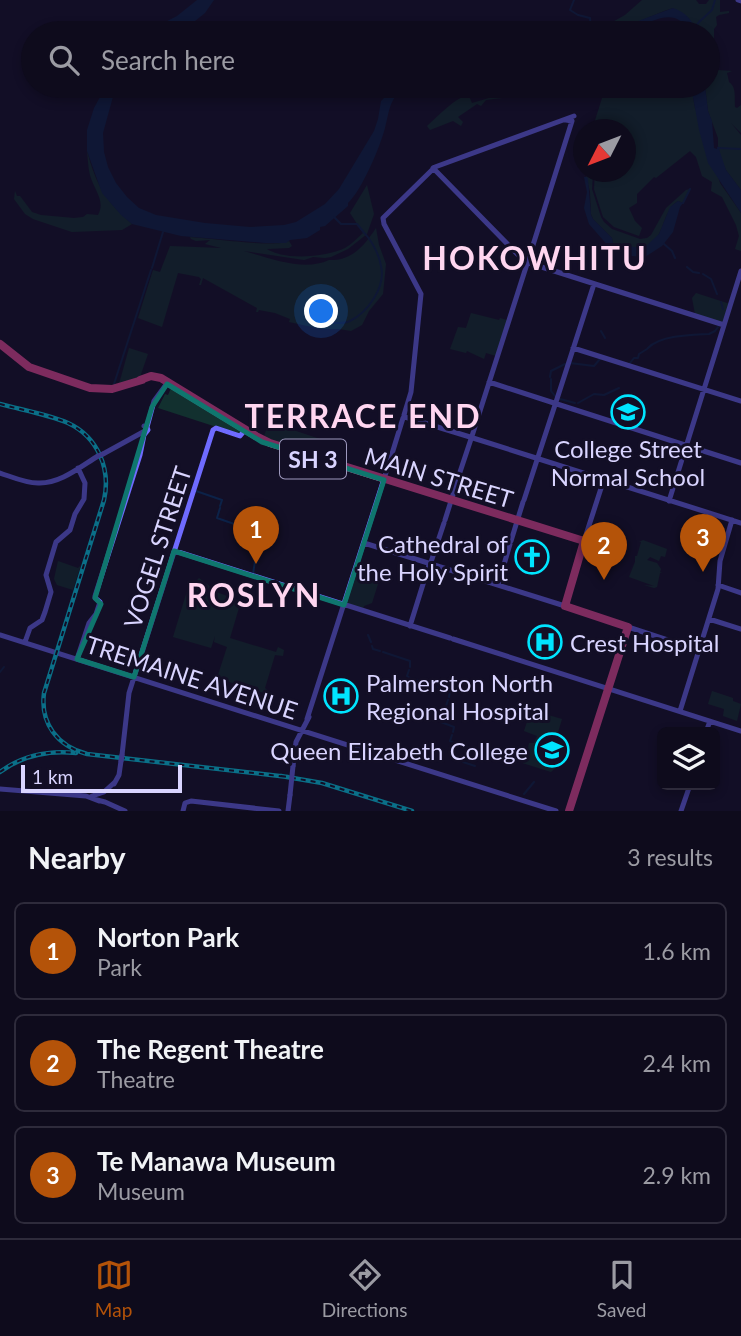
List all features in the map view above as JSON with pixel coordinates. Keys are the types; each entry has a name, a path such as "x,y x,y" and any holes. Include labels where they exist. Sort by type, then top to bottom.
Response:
{"highway":[{"name":"SH 3","path":"1,345 29,367 90,388 112,389 155,377 245,430"},
{"path":"72,387 75,385 90,388"},
{"name":"MAIN STREET","path":"245,430 270,445 584,542"},
{"path":"569,811 626,629 565,606 584,542"}],"main road":[{"path":"296,742 306,728 339,621 347,605 411,392 421,294 383,219 433,168 571,119 528,262 410,625"},
{"path":"433,168 528,262 712,321 725,322"},
{"path":"670,498 706,390 707,379 741,271"},
{"path":"498,585 594,284"},
{"path":"573,348 741,401"},
{"path":"489,382 741,463"},
{"path":"77,659 88,624 97,613 98,599 143,431 155,401 167,383"},
{"path":"404,416 602,481 670,498 734,521 720,564 718,585 709,619 680,711"},
{"name":"VOGEL STREET","path":"114,784 120,772 128,697 214,428 240,436 245,430"},
{"path":"0,473 25,481 43,483 60,478 143,431"},
{"path":"25,642 30,628 41,620 45,612 51,592 46,575 57,540 69,530 84,499 85,483 78,468"},
{"path":"584,542 602,481"},
{"path":"364,543 565,606"},
{"path":"174,551 741,731"},
{"path":"718,585 741,592"},
{"path":"709,619 741,629"},
{"path":"626,629 699,650"},
{"name":"TREMAINE AVENUE","path":"0,635 294,728 306,728 556,811"},
{"path":"708,727 710,721"},
{"path":"288,811 297,730 294,728"},
{"path":"100,798 114,784"},
{"path":"114,784 106,798 124,810"},
{"path":"0,789 100,798"},
{"path":"681,811 687,790"},
{"path":"43,793 93,796 124,810"},
{"path":"61,797 75,795"},
{"path":"183,811 185,803 191,801 279,811"}],"highlighted area":[{"path":"167,384 262,442 384,480 344,605 174,551 134,677 77,659 101,604 95,598 152,407"}],"green space":[{"path":"642,0 696,0 699,4 706,4 709,0 720,0 720,12 729,11 716,17 716,21 688,21 673,8 639,21 614,21"},
{"path":"720,70 732,71 727,73 734,90 735,107 741,105 741,133 731,123 741,135 741,190 722,161 718,138 708,111 706,98 720,98"},
{"path":"460,98 470,98 472,103 489,98 502,98 486,100 481,106 477,104 458,117 463,122 461,126 453,121 430,130 427,126"},
{"path":"602,98 693,98 720,183 741,213 741,251 735,249 739,236 722,197 711,191 712,182 702,176 696,157 690,151 654,177 637,194 637,203 629,208 642,228 639,236 614,227 603,217 594,182 636,182 636,119 595,119"},
{"path":"87,151 103,191 115,208 132,224 122,230 72,232 25,214 14,199 15,191 32,212 41,215 74,218 87,214 98,215 101,205 90,175"},
{"path":"588,182 592,182 592,189 604,222 612,229 640,239 651,235 666,208 690,189 683,203 678,201 672,206 654,241 640,248 613,243 612,238 593,219"},
{"path":"367,185 374,214 367,234 348,249 331,257 304,260 244,251 286,263 309,265 351,255 376,228 386,264 383,294 362,325 351,331 321,329 289,322 290,319 275,313 259,310 256,312 257,308 203,278 199,285 199,277 178,273 162,327 138,318 153,270 160,272 170,246 221,248 205,244 210,240 196,241 190,237 257,243 289,241 292,246 289,248 267,249 295,256 337,251 348,246 363,233 350,213"},
{"path":"696,293 730,304 723,323 695,314 692,298"},
{"path":"471,313 507,320 496,356 486,353 484,359 467,351 466,353 450,349 458,327 466,328"},
{"path":"129,348 148,354 140,377 119,384"},
{"path":"171,388 243,432 241,435 158,408"},
{"path":"269,422 344,447 339,464 263,439"},
{"path":"643,540 667,549 665,557 661,556 659,561 650,557 647,560 657,563 662,573 657,587 654,588 629,577 639,542"},
{"path":"58,561 78,568 81,565 73,590 57,585 54,579"},
{"path":"357,573 376,580 378,584 372,603 363,609 346,604"},
{"path":"199,578 219,593 241,601 230,638 276,652 278,647 284,650 283,656 275,655 265,688 269,692 268,696 217,678 227,647 214,642 215,636 211,648 173,637 187,591"},
{"path":"712,691 733,698 733,701 741,704 737,721 723,716 724,709 708,704"},
{"path":"531,710 562,719 556,739 558,741 563,738 565,743 558,747 565,752 562,754 564,760 551,772 516,761 520,746 528,748 529,743 534,743 537,736 524,731"}],"water":[{"path":"197,0 214,0 195,21 167,21"},
{"path":"673,8 682,12 690,21 680,21 672,17 638,21"},
{"path":"99,98 113,98 103,133 104,152 116,183 139,208 156,215 250,227 296,222 325,204 339,189 374,131 381,101 384,98 395,98 375,157 348,206 307,238 286,243 181,236 132,224 102,193 87,151 87,130"},
{"path":"693,98 706,98 714,148 717,149 718,146 726,170 741,190 741,213 708,163"},
{"path":"585,182 588,182 591,215 612,238 613,243 636,247 645,247 659,234 670,207 678,201 683,203 673,232 662,246 645,257 632,256 610,248 589,224 584,208 587,192"}],"waterway":[{"path":"574,0 570,10 590,18 590,21"},
{"path":"700,21 712,10 715,0"},
{"path":"718,148 741,149"},
{"path":"683,203 690,189"},
{"path":"334,217 341,224 357,224 366,235"},
{"path":"152,268 163,232"},
{"path":"328,323 345,323 357,317 369,305 378,290 381,266 376,250 367,236"},
{"path":"664,244 675,258"},
{"path":"687,267 699,273"},
{"path":"114,384 151,270"},
{"path":"703,274 711,279 717,294"},
{"path":"721,302 723,309"},
{"path":"648,348 660,340 709,334 718,327"},
{"path":"601,331 605,338"},
{"path":"630,363 647,349"},
{"path":"570,363 594,366 600,359"},
{"path":"550,377 551,371 565,364"},
{"path":"551,379 551,391 555,396"},
{"path":"578,403 594,394 604,395 619,388"},
{"path":"560,399 575,403"},
{"path":"196,491 222,500 220,506"},
{"path":"220,508 217,518 240,526 249,534"},
{"path":"251,536 258,542 253,574"},
{"path":"368,635 371,642"},
{"path":"372,646 380,651"},
{"path":"383,652 410,661 410,667"},
{"path":"0,672 4,667"},
{"path":"409,670 407,676 410,678 435,686"},
{"path":"438,687 450,691 449,697"},
{"path":"444,712 448,700"},
{"path":"443,715 441,722 454,727 453,732"},
{"path":"452,735 450,741 468,747 466,754"},
{"path":"465,756 463,762 475,766"},
{"path":"524,794 534,782"}],"railway":[{"path":"0,404 52,417 78,429 100,455 106,477 104,500 44,693 45,714 53,732 67,745 87,754 288,777"},
{"path":"0,772 18,761 36,755 76,753"},
{"path":"281,776 322,783 412,811"}],"place":[{"name":"College Street Normal School","path":"628,412"},
{"name":"Cathedral of the Holy Spirit","path":"532,557"},
{"name":"Norton Park","path":"256,564"},
{"name":"Te Manawa Museum","path":"703,572"},
{"name":"The Regent Theatre","path":"604,580"},
{"name":"Crest Hospital","path":"545,642"},
{"name":"Palmerston North Regional Hospital","path":"341,696"},
{"name":"Queen Elizabeth College","path":"552,750"}],"district":[{"name":"HOKOWHITU","path":"535,257"},
{"name":"TERRACE END","path":"363,415"},
{"name":"ROSLYN","path":"254,594"}]}
